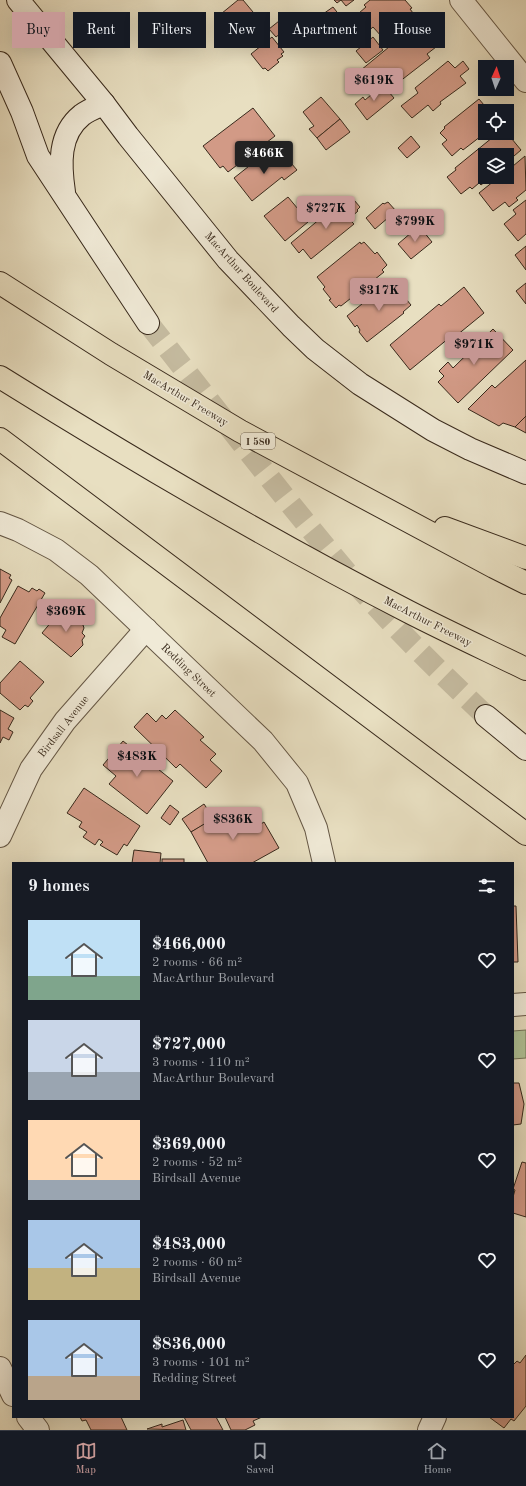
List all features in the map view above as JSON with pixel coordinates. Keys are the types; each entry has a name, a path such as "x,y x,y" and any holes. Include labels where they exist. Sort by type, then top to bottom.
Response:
{"highway":[{"name":"MacArthur Freeway","path":"0,283 111,354 234,427 526,583"},
{"name":"MacArthur Freeway","path":"0,377 167,479 262,532 409,612 526,669"},
{"path":"0,439 526,834"},
{"path":"359,495 526,558"}],"main road":[{"name":"MacArthur Boulevard","path":"18,0 104,104 228,260 315,349 360,384 433,430 470,449 526,473"},
{"path":"461,0 526,80"},
{"path":"0,63 22,112 38,156 148,323"},
{"path":"64,197 61,162 64,142 70,127 83,114 104,104"},
{"name":"Redding Street","path":"0,523 18,530 56,550 89,575 263,741 297,783 316,828 324,862"},
{"name":"Birdsall Avenue","path":"0,836 35,763 65,721 146,629"},
{"path":"486,716 526,749"},
{"path":"514,1005 526,1004"},
{"path":"0,1368 12,1395"},
{"path":"0,1409 12,1398"},
{"path":"29,1418 38,1430"},
{"path":"429,1430 435,1418"}],"green space":[{"path":"526,1030 526,1058 514,1059 514,1031"}],"building":[{"path":"238,0 243,0 253,12 223,12"},
{"path":"334,0 341,0 337,3"},
{"path":"341,0 354,0 346,6"},
{"path":"370,0 405,0 412,8 410,9 412,12 379,12 379,34 373,27 371,29 371,12 360,12 366,7 364,5"},
{"path":"333,7 337,12 326,12"},
{"path":"278,22 278,35 276,37 270,28"},
{"path":"272,37 278,44 278,48 281,48 284,52 281,54 283,56 277,60 279,62 268,71 265,68 263,69 251,54 258,48 270,48 270,39"},
{"path":"373,37 379,45 379,48 383,50 366,63 356,51 360,48 371,48 371,39"},
{"path":"388,48 435,48 427,54 430,58 399,82 393,74 376,88 361,70"},
{"path":"448,61 455,68 463,61 469,69 460,76 466,83 440,102 441,104 433,111 428,105 412,118 401,106 418,93 415,88"},
{"path":"383,85 394,98 367,120 355,104 363,97 365,100"},
{"path":"321,97 340,119 317,138 309,129 314,126 303,112"},
{"path":"479,99 483,104 478,104 478,138 463,150 461,148 452,156 442,144 447,140 440,133 445,128 444,127"},
{"path":"253,108 275,136 228,172 223,166 220,168 203,146"},
{"path":"340,119 350,132 326,150 317,138"},
{"path":"411,136 420,147 407,158 398,148"},
{"path":"489,140 513,140 521,150 514,156 514,148 480,148"},
{"path":"478,149 478,184 472,189 470,187 461,194 447,177 456,170 455,168"},
{"path":"268,151 277,162 285,156 297,170 284,180 282,177 252,201 234,178"},
{"path":"525,156 526,190 516,198 518,200 509,207 505,202 493,211 479,193 490,184 514,184 514,165"},
{"path":"288,197 298,209 302,205 307,212 303,215 308,222 285,241 264,216"},
{"path":"349,200 351,202 354,200 360,207 357,210 358,211 349,219 354,224 311,259 303,249 299,253 291,243 327,213 329,215"},
{"path":"526,200 526,234 518,241 504,224 516,214 513,210"},
{"path":"388,202 396,211 375,229 366,218 383,203"},
{"path":"419,226 432,242 411,259 398,244"},
{"path":"360,242 361,244 364,242 375,254 377,252 387,265 382,270 384,272 341,306 339,305 336,308 329,300 331,299 323,289 325,287 317,277"},
{"path":"526,246 526,270 515,255"},
{"path":"392,282 411,305 403,312 404,313 367,342 359,332 360,330 357,325 355,327 347,316 383,287 384,289"},
{"path":"526,283 526,304 516,291"},
{"path":"464,287 484,313 451,340 449,338 410,370 390,345 439,304 441,306"},
{"path":"493,329 513,350 458,403 438,382 444,376 439,371 448,362 453,368"},
{"path":"526,360 526,416 515,427 503,423 499,426 468,409 492,385 495,388"},
{"path":"526,416 526,433 515,427"},
{"path":"0,569 11,575 9,578 12,580 0,603"},
{"path":"18,586 29,592 32,588 37,591 39,589 45,593 15,644 2,637 6,630 0,626 0,618"},
{"path":"63,608 83,625 84,628 82,633 85,636 82,640 83,645 71,657 42,633"},
{"path":"20,661 44,682 30,698 33,701 28,707 25,705 20,710 0,693 0,683"},
{"path":"0,710 14,718 8,729 13,732 9,740 3,737 0,743"},
{"path":"175,710 204,737 200,740 216,754 210,760 222,771 206,788 180,764 176,768 134,727 147,713 156,722 162,715 166,719"},
{"path":"123,741 173,781 147,814 109,784 116,776 103,765"},
{"path":"84,788 140,826 127,846 124,844 117,855 100,845 103,842 99,839 95,845 83,837 87,832 79,827 82,822 67,813"},
{"path":"204,804 214,819 191,832 182,819"},
{"path":"170,805 179,812 170,825 161,818"},
{"path":"224,812 234,826 243,820 250,831 264,822 279,848 254,862 207,862 191,832"},
{"path":"134,850 161,853 160,862 132,862"},
{"path":"162,859 184,859 184,862 162,862"},
{"path":"514,906 516,906 518,962 514,962"},
{"path":"514,1083 519,1083 524,1104 521,1124 514,1125"},
{"path":"522,1162 526,1163 526,1217 514,1213 514,1186"},
{"path":"526,1355 526,1406 514,1421 511,1419 504,1428 490,1418 514,1418 514,1364 517,1361 520,1363"},
{"path":"80,1418 121,1418 127,1430 91,1430 86,1420 82,1421"},
{"path":"185,1418 217,1418 223,1430 191,1430"},
{"path":"225,1418 260,1418 253,1421 255,1425 245,1430 231,1430"},
{"path":"183,1420 186,1430 147,1429 162,1424 162,1427"}],"tunnel":[{"path":"148,323 363,592 397,629 486,716"}]}
